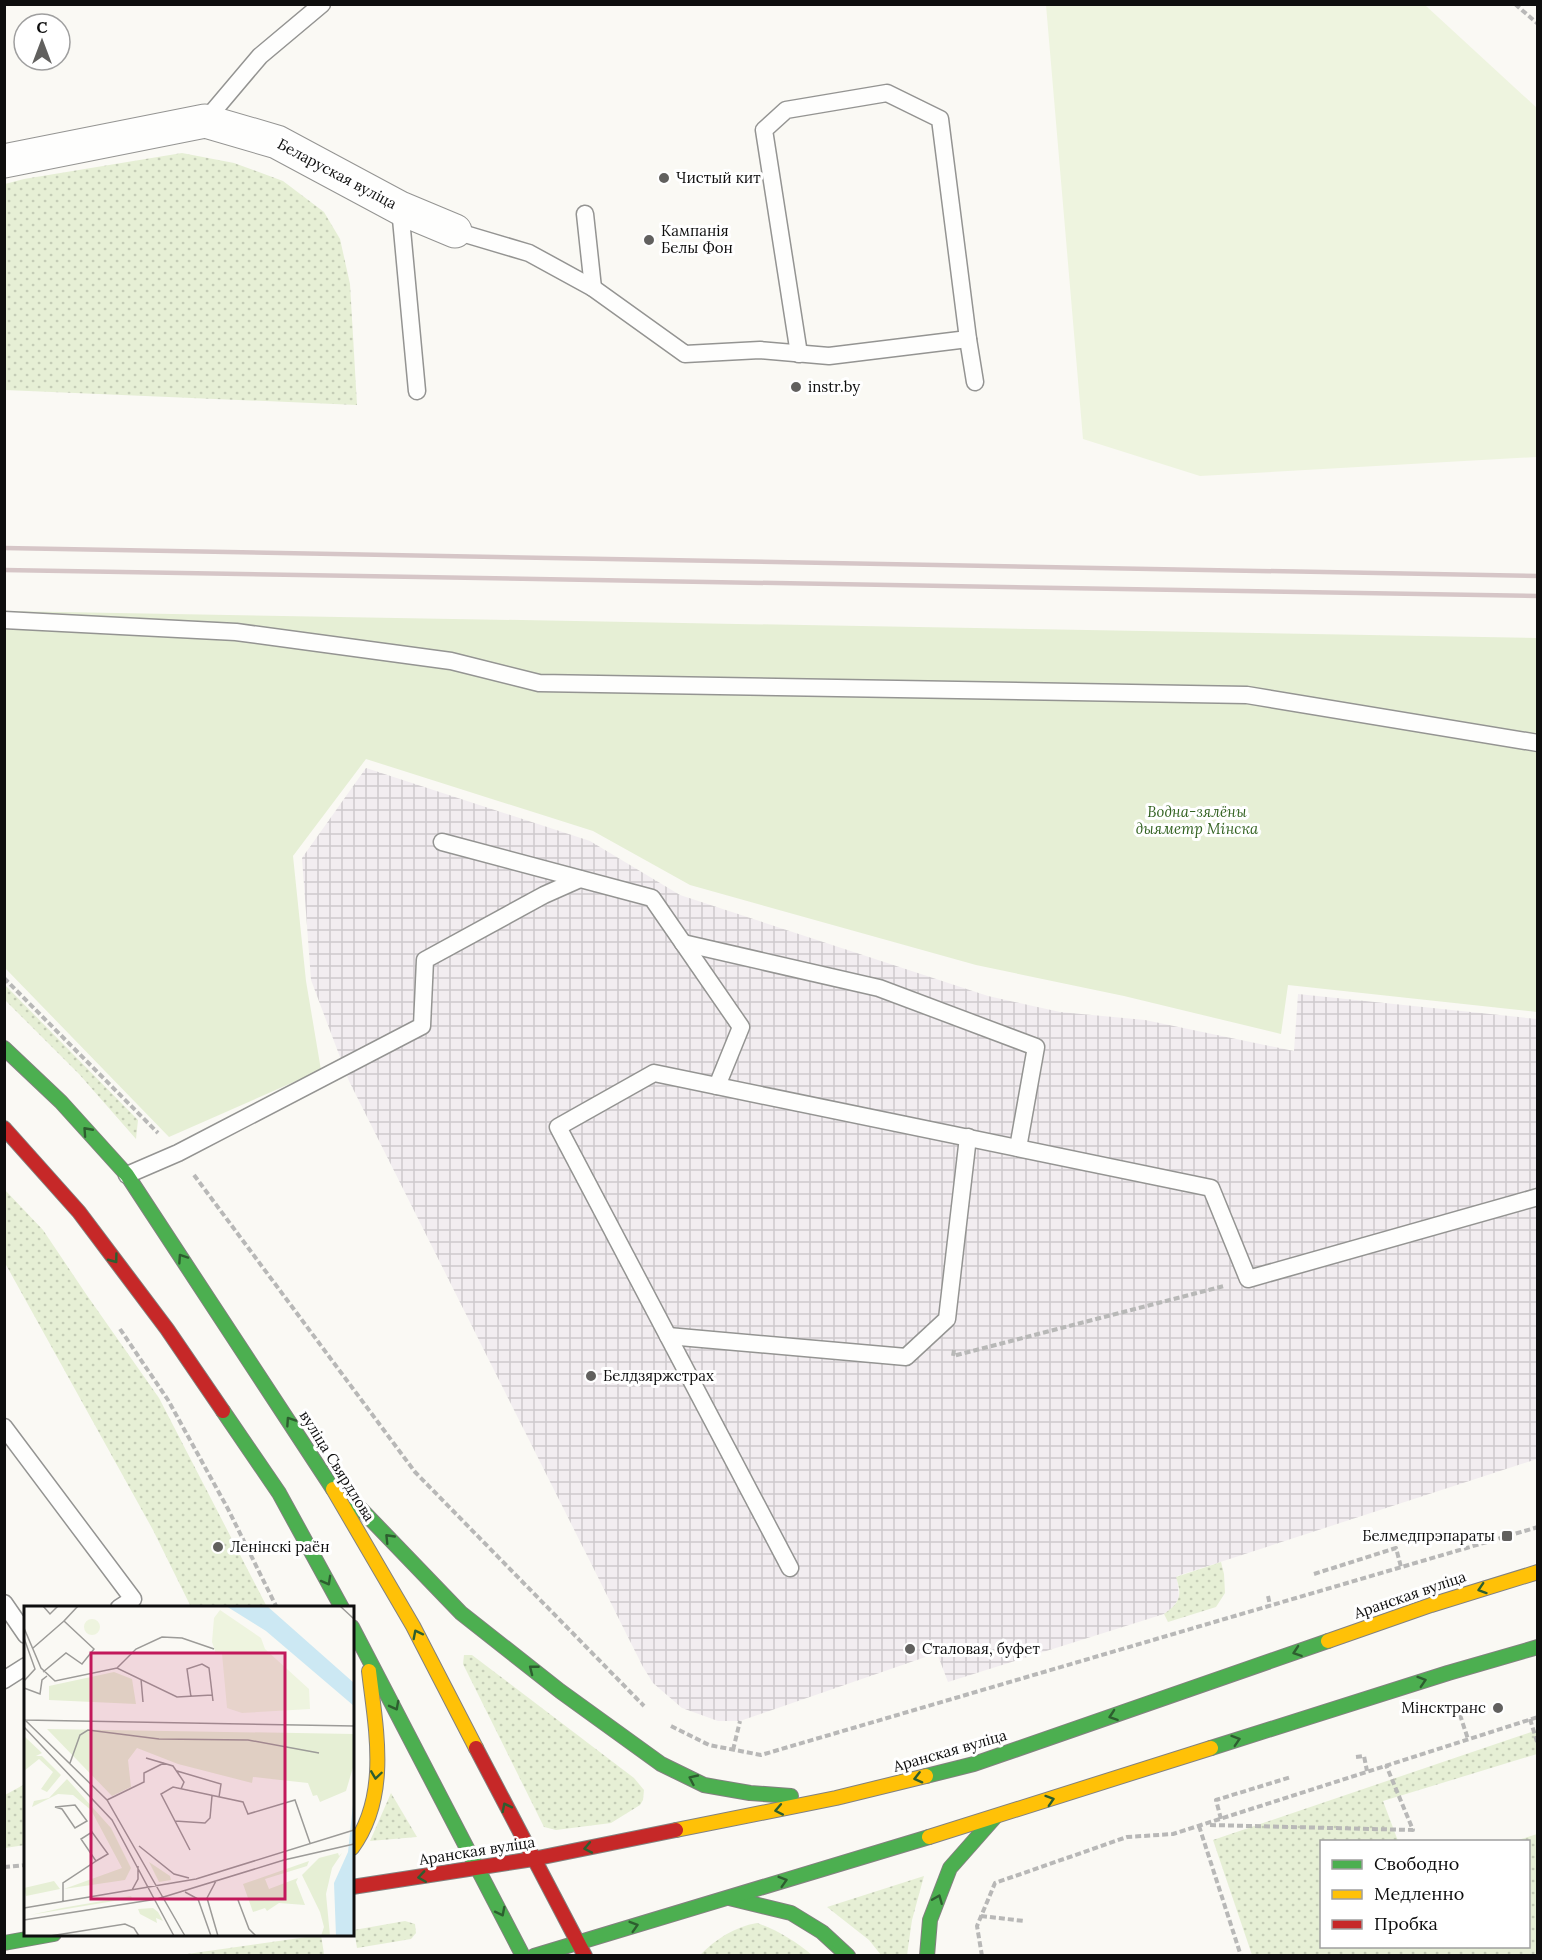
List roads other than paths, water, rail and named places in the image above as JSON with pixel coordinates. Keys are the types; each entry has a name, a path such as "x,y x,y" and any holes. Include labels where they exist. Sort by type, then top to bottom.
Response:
{"main road":[{"name":"вуліца Свярдлова","path":"4,1048 61,1102 126,1175 322,1470 413,1626 533,1860 582,1949"},
{"path":"4,1128 79,1212 167,1329 279,1493 341,1606"},
{"path":"322,1470 461,1613 660,1764 704,1785 738,1791 836,1798"},
{"name":"Аранская вуліца","path":"354,1887 533,1860 836,1798 975,1764 1431,1605 1538,1572"},
{"path":"354,1630 480,1869 523,1956"},
{"path":"534,1956 582,1949 727,1898 1538,1647"},
{"path":"354,1845 365,1827 373,1802 378,1760 368,1654"},
{"path":"927,1956 930,1920 950,1868 994,1817"},
{"path":"727,1898 791,1913 822,1932 848,1956"},
{"path":"4,1943 48,1936"}],"street":[{"name":"Беларуская вуліца","path":"4,161 205,121 277,142 400,208 455,231"}],"lane":[{"path":"205,121 260,56 322,4"},
{"path":"799,354 764,130 786,110 887,93 940,119 975,382"},
{"path":"400,208 417,391"},
{"path":"585,214 593,288"},
{"path":"455,231 529,253 593,288 685,354 760,350 829,356 968,339"},
{"path":"4,620 236,632 451,662 539,682 1247,695 1538,743"},
{"path":"442,842 652,898 741,1028 717,1086"},
{"path":"126,1175 178,1153 422,1026 425,960 544,895 580,879"},
{"path":"683,943 879,988 1036,1047 1018,1148"},
{"path":"790,1568 558,1127 654,1072 1211,1188 1248,1280 1538,1197"},
{"path":"668,1336 906,1357 946,1319 968,1137"},
{"path":"4,1427 133,1599 122,1606"},
{"path":"4,1602 24,1632"},
{"path":"4,1680 24,1667"}],"railway":[{"path":"4,548 1538,576"},
{"path":"4,570 1538,596"}],"place":[{"name":"Чистый кит","path":"664,178"},
{"name":"Кампанія Белы Фон","path":"649,240"},
{"name":"instr.by","path":"796,387"},
{"name":"Белдзяржстрах","path":"591,1376"},
{"name":"Белмедпрэпараты","path":"1507,1536"},
{"name":"Ленінскі раён","path":"218,1547"},
{"name":"Сталовая, буфет","path":"910,1649"},
{"name":"Мінсктранс","path":"1498,1708"}],"park label":[{"name":"Водна-зялёны дыяметр Мінска","path":"1197,820"}]}
